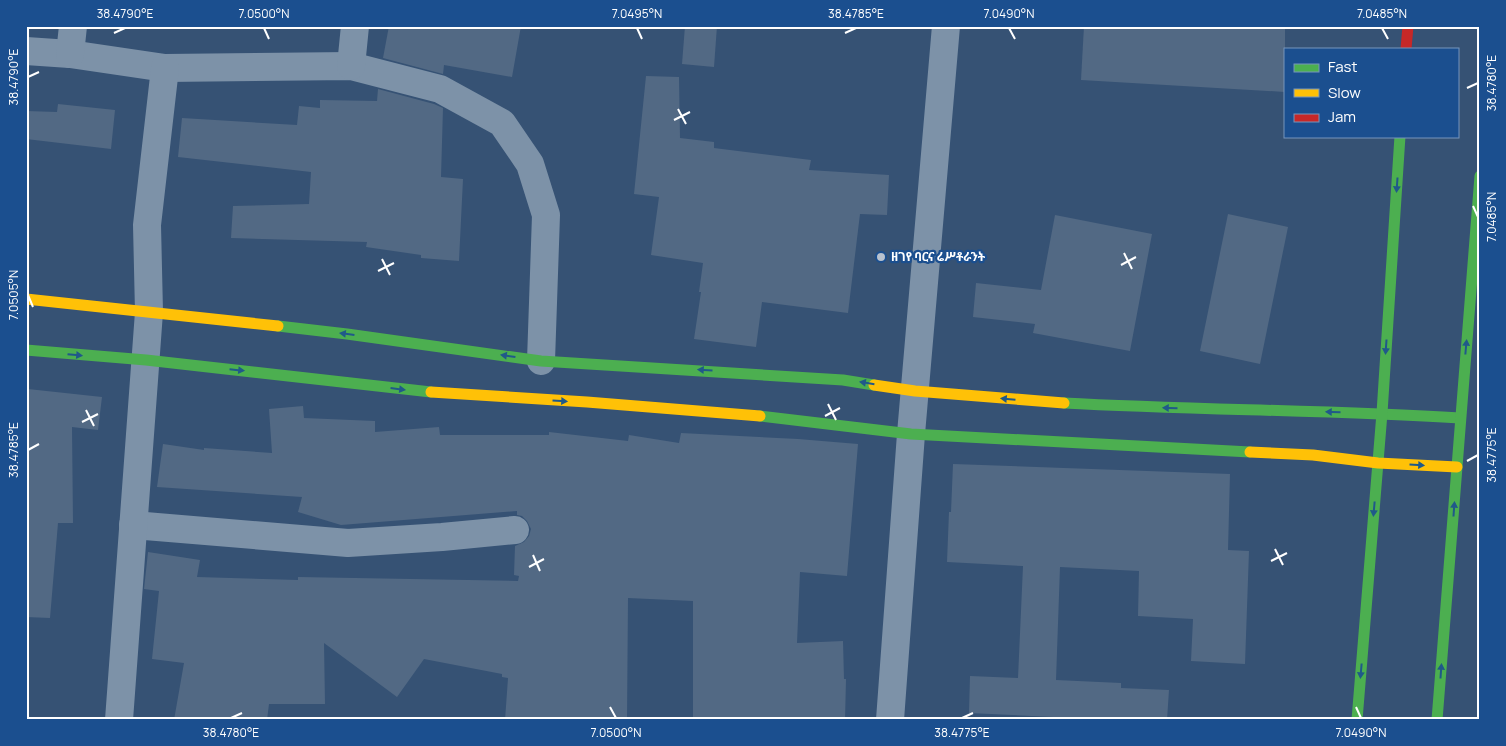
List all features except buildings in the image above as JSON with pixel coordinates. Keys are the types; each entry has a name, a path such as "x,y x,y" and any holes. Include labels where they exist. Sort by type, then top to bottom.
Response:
{"street":[{"path":"70,54 73,26"},
{"path":"351,66 355,26"},
{"path":"890,720 911,434 946,26"},
{"path":"1406,48 1408,26"},
{"path":"26,51 70,54 165,68 351,66 440,89 502,122 530,164 546,215 541,361"},
{"path":"119,720 149,312 147,225 165,68"},
{"path":"1357,720 1382,413 1400,138"},
{"path":"1437,720 1480,176"},
{"path":"26,299 347,334 541,361 834,379 915,391 1034,402 1136,408 1382,413 1460,418"},
{"path":"26,350 146,360 453,395 587,402 774,417 911,434 1248,451 1313,455 1378,463 1457,467"},
{"path":"133,525 348,543 516,530"}],"traffic: fast":[{"path":"1357,720 1382,413 1400,138"},
{"path":"1437,720 1480,176"},
{"path":"278,326 541,361 843,380 874,385"},
{"path":"26,350 146,360 431,392"},
{"path":"1064,403 1460,418"},
{"path":"760,416 911,434 1250,452"}],"traffic: slow":[{"path":"26,299 278,326"},
{"path":"874,385 915,391 1064,403"},
{"path":"431,392 760,416"},
{"path":"1250,452 1313,455 1378,463 1457,467"}],"traffic: jam":[{"path":"1406,48 1408,26"}],"place":[{"name":"ዘገየ ባርና ሬሥቶራንት","path":"881,257"}]}
